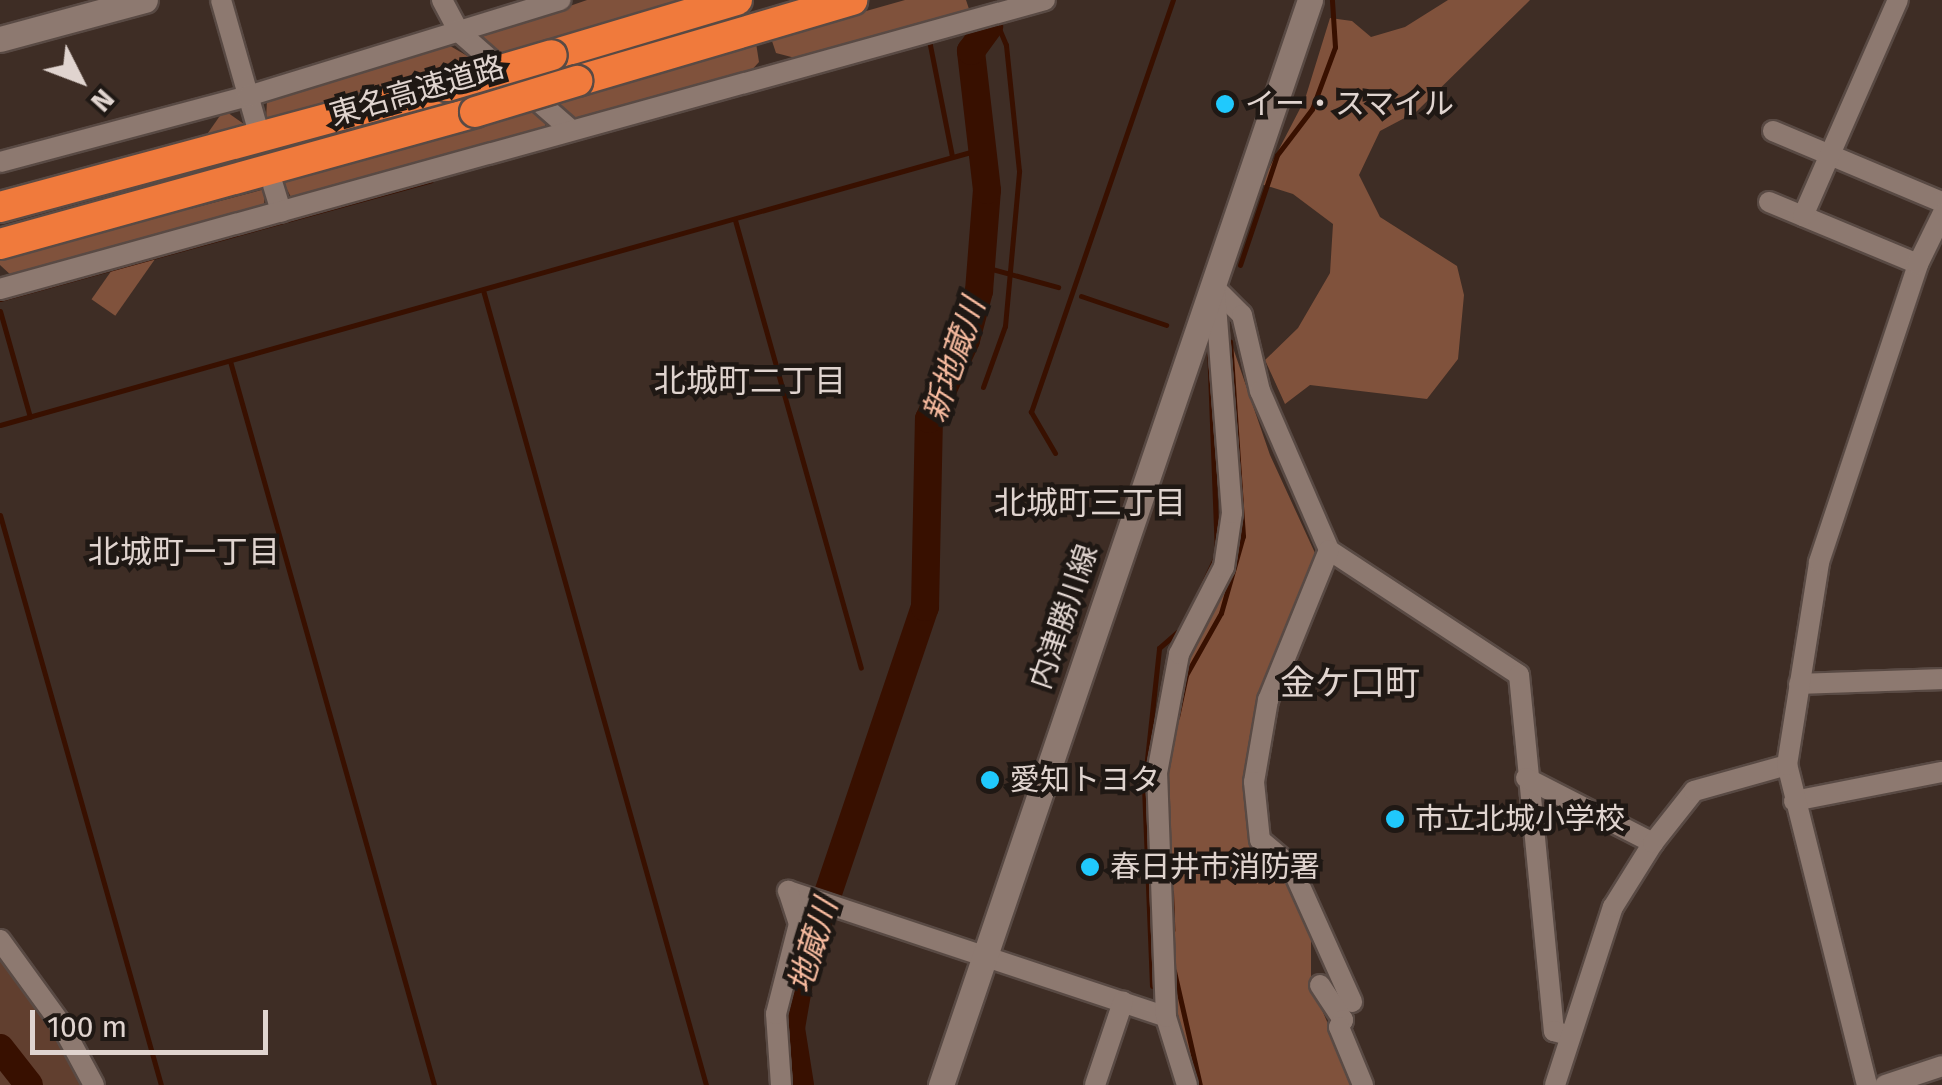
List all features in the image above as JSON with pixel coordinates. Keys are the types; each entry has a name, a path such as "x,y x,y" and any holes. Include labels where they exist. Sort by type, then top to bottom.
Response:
{"highway":[{"name":"東名高速道路","path":"0,207 447,86 737,0"},
{"name":"東名高速道路","path":"0,244 475,112 852,0"}],"main road":[{"path":"0,39 106,6 145,0"},
{"name":"内津勝川線","path":"941,1085 1310,0"}],"street":[{"path":"221,0 256,123"},
{"path":"442,0 459,32 571,130"},
{"path":"0,162 248,96 562,0"},
{"path":"0,289 571,130 974,8 1045,0"},
{"path":"1804,216 1898,0"},
{"path":"1773,131 1942,202"},
{"path":"273,185 281,212"},
{"path":"1769,202 1918,264"},
{"path":"1868,1085 1787,765 1819,562 1918,264 1942,215"},
{"path":"1214,288 1242,314 1260,390 1329,550 1519,675 1526,778 1554,1031 1570,1036"},
{"path":"1186,1085 1166,1017 1156,773 1179,654 1224,568 1232,513 1214,288"},
{"path":"1329,550 1268,700 1254,782 1260,840 1291,866 1352,1002"},
{"path":"1799,684 1942,679"},
{"path":"1555,1085 1612,907 1653,843 1694,791 1787,765"},
{"path":"1794,801 1942,772"},
{"path":"1526,778 1653,843"},
{"path":"781,1085 776,1014 799,924 788,891 1166,1017"},
{"path":"0,940 62,1024 94,1085"},
{"path":"1320,985 1342,1020 1363,1085"},
{"path":"1096,1085 1123,1002"},
{"path":"1885,1085 1942,1066"}],"shaded area":[{"path":"587,0 681,0 500,53 481,37"},
{"path":"905,0 966,0 969,9 799,59 776,53 771,38"},
{"path":"1448,0 1530,0 1416,112 1380,131 1359,175 1380,217 1457,266 1464,295 1458,359 1427,399 1310,385 1285,404 1265,360 1298,328 1330,273 1333,224 1293,194 1261,184 1305,99 1330,18 1352,21 1371,37 1405,27"},
{"path":"445,43 476,61 266,121 267,100"},
{"path":"756,43 759,62 749,73 579,121 557,102"},
{"path":"531,109 546,123 543,132 292,199 283,182"},
{"path":"224,110 248,127 115,316 92,299"},
{"path":"265,189 264,206 13,277 0,265 0,259"},
{"path":"1232,345 1270,455 1315,553 1246,781 1311,919 1311,984 1354,1085 1194,1085 1172,988 1163,763 1184,659 1220,599 1236,553"},
{"path":"0,949 89,1085 0,1085"}],"waterway":[{"path":"1055,453 1031,412 1173,0"},
{"path":"1240,265 1277,155 1312,109 1335,47 1332,0"},
{"path":"983,387 1005,326 1019,171 1006,45 996,21"},
{"name":"新地蔵川","path":"800,1085 791,1028 800,976 925,607 929,419 966,340 979,291 987,190 971,51 989,26"},
{"path":"929,40 952,156"},
{"path":"0,425 985,148"},
{"path":"0,299 431,180"},
{"path":"735,220 861,668"},
{"path":"981,266 1058,287"},
{"path":"483,290 706,1085"},
{"path":"1081,296 1166,325"},
{"path":"0,311 30,417"},
{"path":"1177,717 1186,675 1221,613 1243,536 1230,341"},
{"path":"1194,603 1217,554 1209,345"},
{"path":"230,361 434,1085"},
{"path":"0,515 161,1085"},
{"path":"1152,986 1144,787 1159,648 1183,627"},
{"path":"1171,892 1172,930"},
{"path":"1174,971 1200,1085"},
{"path":"0,1048 29,1085"}],"place":[{"name":"イー・スマイル","path":"1225,104"},
{"name":"愛知トヨタ","path":"990,780"},
{"name":"市立北城小学校","path":"1395,819"},
{"name":"春日井市消防署","path":"1090,867"}],"district":[{"name":"北城町二丁目","path":"750,381"},
{"name":"北城町三丁目","path":"1090,503"},
{"name":"北城町一丁目","path":"184,552"},
{"name":"金ケ口町","path":"1350,683"}],"water label":[{"name":"地蔵川","path":"813,946"}]}
